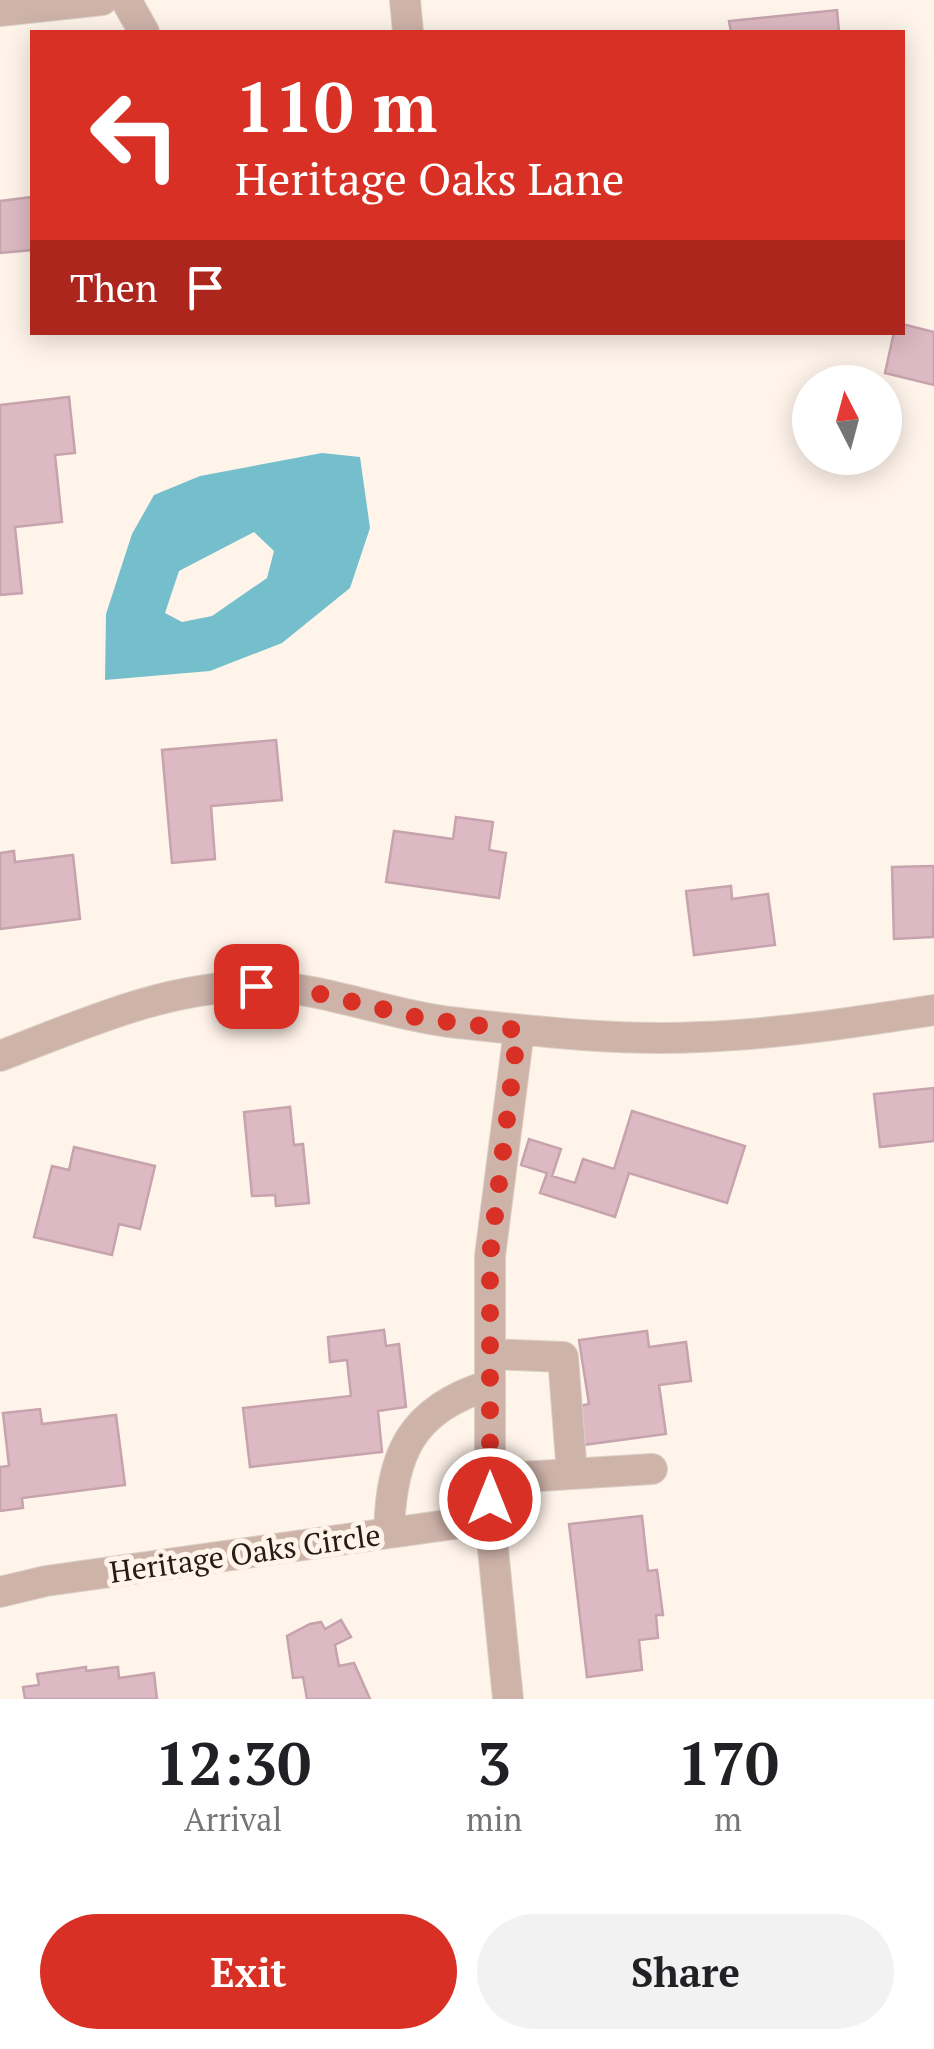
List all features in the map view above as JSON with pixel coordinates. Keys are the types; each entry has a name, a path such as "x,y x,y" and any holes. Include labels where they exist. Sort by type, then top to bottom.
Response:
{"street":[{"path":"0,11 34,4 102,0"},
{"path":"126,0 143,30"},
{"path":"405,0 408,30"},
{"path":"0,1056 118,1008 170,995 256,986 316,993 424,1019 518,1030 696,1038 799,1030 934,1010"},
{"path":"508,1699 490,1519 490,1256 518,1030"},
{"path":"490,1354 564,1357 572,1474"},
{"path":"388,1533 394,1466 405,1445 433,1412 465,1392 490,1385"},
{"path":"490,1479 652,1469"},
{"name":"Heritage Oaks Circle","path":"0,1592 46,1581 490,1519"}],"water":[{"path":"322,453 360,457 370,528 350,588 282,643 210,671 105,680 106,614 132,534 154,495 200,476","holes":["254,532 274,551 267,578 212,616 182,622 165,613 179,571"]}],"building":[{"path":"837,10 839,30 731,30 729,21"},
{"path":"30,197 30,250 0,253 0,201"},
{"path":"905,325 934,332 934,385 902,377 902,365 887,365 893,335 905,335"},
{"path":"69,397 75,453 55,455 62,522 15,527 22,593 0,595 0,405"},
{"path":"276,740 282,800 211,806 215,859 172,863 162,750"},
{"path":"456,817 493,822 489,850 506,853 499,898 386,882 394,831 453,839"},
{"path":"14,851 15,862 73,855 80,919 0,929 0,853"},
{"path":"934,866 933,937 894,939 892,867"},
{"path":"731,886 732,899 768,894 775,945 694,955 686,891"},
{"path":"934,1088 934,1141 880,1147 874,1094"},
{"path":"290,1107 294,1145 303,1144 309,1203 276,1206 275,1195 252,1196 244,1112"},
{"path":"632,1111 745,1146 727,1203 629,1173 615,1217 540,1193 547,1173 521,1165 529,1139 561,1149 552,1176 575,1183 583,1159 614,1169"},
{"path":"74,1147 155,1166 140,1229 119,1224 112,1255 34,1237 52,1166 69,1170"},
{"path":"384,1330 386,1346 399,1344 406,1407 378,1411 382,1452 250,1467 243,1408 351,1396 347,1360 330,1362 328,1337"},
{"path":"647,1331 649,1347 686,1342 691,1381 659,1385 666,1434 583,1445 579,1406 589,1404 579,1340"},
{"path":"40,1409 42,1424 116,1415 125,1485 22,1498 23,1508 0,1511 0,1467 9,1466 3,1413"},
{"path":"642,1516 648,1571 657,1570 663,1615 656,1615 658,1638 639,1640 642,1670 587,1677 569,1524"},
{"path":"341,1620 351,1637 335,1645 339,1666 354,1663 370,1699 307,1699 303,1677 293,1678 287,1636 310,1624 321,1622 325,1629"},
{"path":"86,1667 86,1671 118,1667 119,1678 154,1673 157,1699 25,1699 23,1687 39,1685 37,1674"}],"route":[{"path":"256,986 316,993 424,1019 518,1030 490,1256 490,1499"}]}
